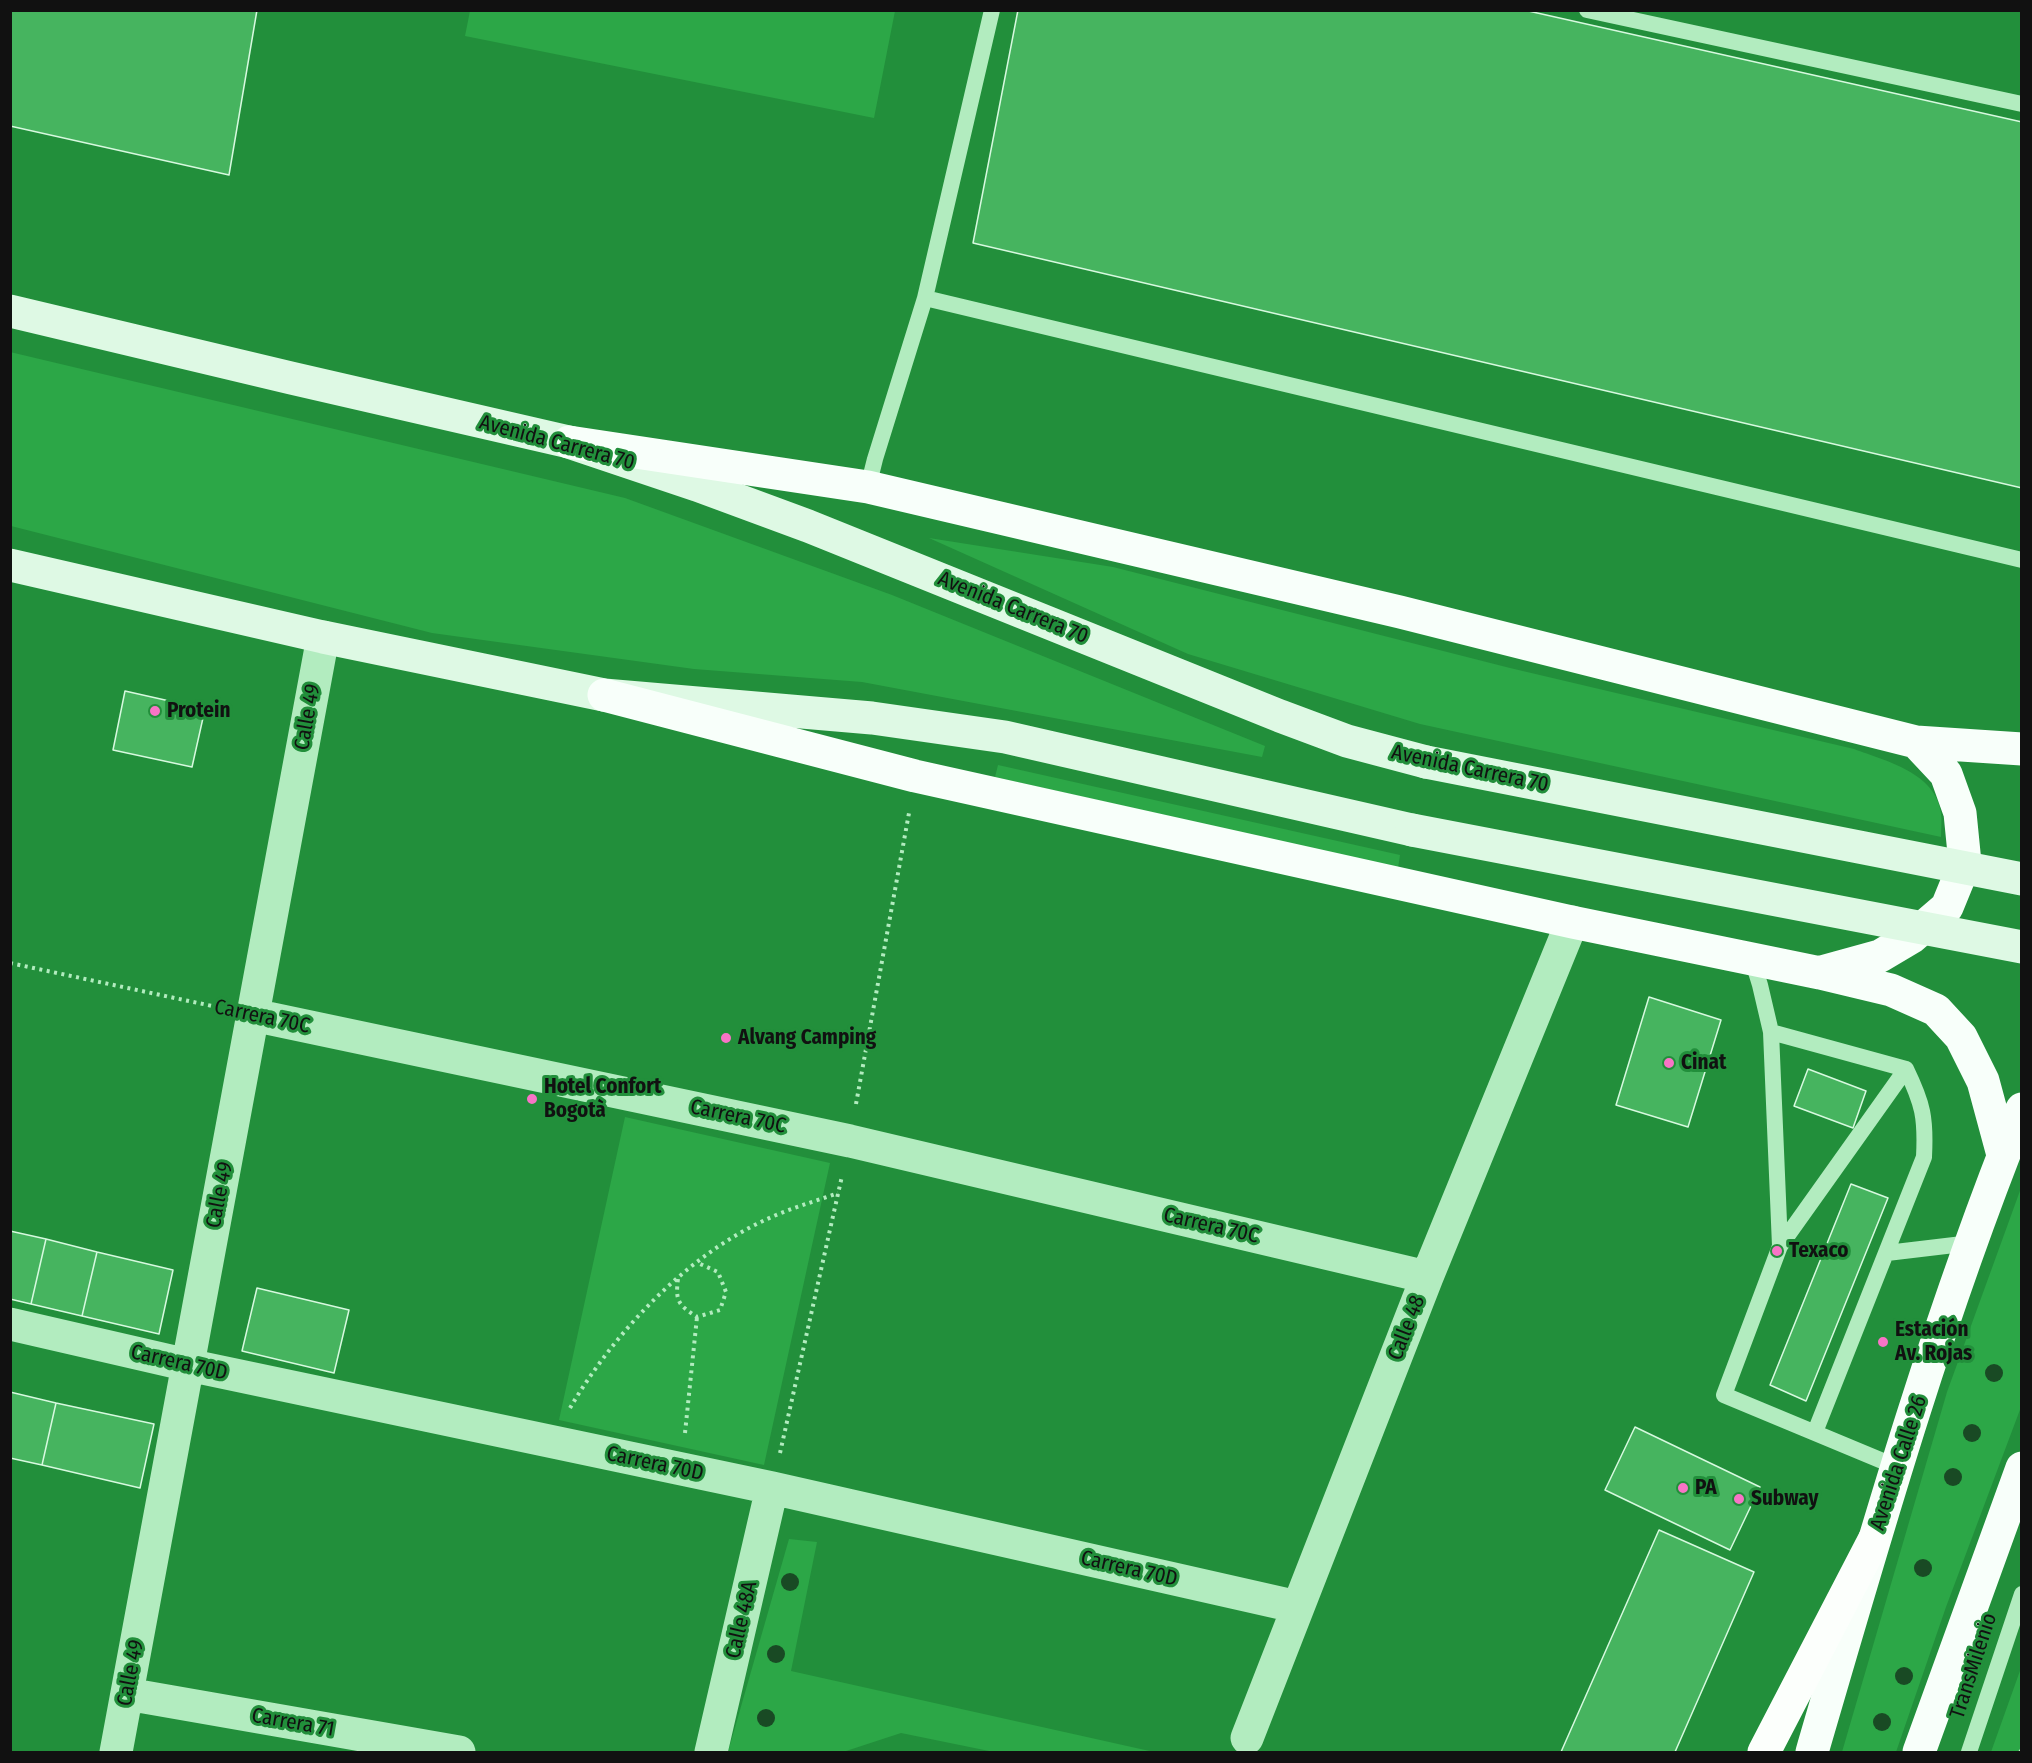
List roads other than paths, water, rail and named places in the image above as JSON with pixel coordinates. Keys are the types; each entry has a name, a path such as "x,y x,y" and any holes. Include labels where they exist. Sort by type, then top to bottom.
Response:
{"highway":[{"path":"1764,1752 1873,1542"}],"main road":[{"name":"Avenida Carrera 70","path":"10,311 569,442 697,485 808,526 1347,741 1426,762 2022,879"},
{"path":"569,442 868,488 1400,612 1916,742 2022,749"},
{"path":"10,565 323,637 604,695 915,776 1572,922 1820,973 1891,990 1936,1010 1961,1037 1983,1081 2003,1155"},
{"path":"604,695 872,718 1005,737 1412,830 2022,947"},
{"path":"1820,973 1880,956 1912,937 1947,907 1965,863 1960,813 1946,774 1916,742"},
{"name":"Avenida Calle 26","path":"1812,1752 1897,1467 1971,1243 2022,1110"},
{"path":"1919,1752 2022,1468"}],"street":[{"name":"Calle 49","path":"116,1752 323,637"},
{"name":"Calle 48","path":"1247,1738 1427,1277 1572,922"},
{"name":"Carrera 70C","path":"253,1015 850,1141 1427,1277"},
{"name":"Carrera 70D","path":"10,1324 188,1365 772,1488 1298,1607"},
{"name":"Calle 48A","path":"711,1752 772,1488"},
{"name":"Carrera 71","path":"127,1694 459,1752"}],"lane":[{"path":"868,488 925,298 992,10"},
{"path":"1587,10 1624,14 2022,104"},
{"path":"925,298 2022,560"},
{"path":"1752,959 1761,985 1771,1032 1780,1246"},
{"path":"1771,1032 1906,1069 1920,1098 1925,1127 1924,1157 1815,1432"},
{"path":"1897,1467 1724,1395 1780,1246 1906,1069"},
{"path":"1887,1253 1971,1243"},
{"name":"TransMilenio","path":"1969,1752 2022,1594"}],"place":[{"name":"Protein","path":"155,711"},
{"name":"Alvang Camping","path":"726,1038"},
{"name":"Cinat","path":"1669,1063"},
{"name":"Hotel Confort Bogotà","path":"532,1099"},
{"name":"Texaco","path":"1777,1251"},
{"name":"Estación Av. Rojas","path":"1883,1342"},
{"name":"PA","path":"1683,1488"},
{"name":"Subway","path":"1739,1499"}]}
